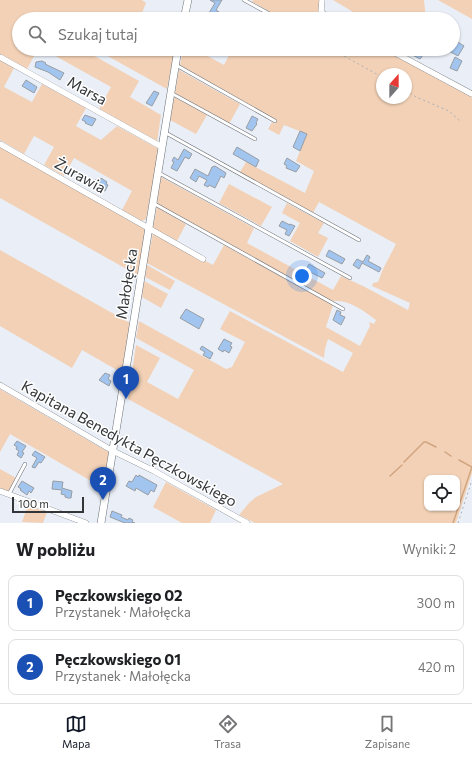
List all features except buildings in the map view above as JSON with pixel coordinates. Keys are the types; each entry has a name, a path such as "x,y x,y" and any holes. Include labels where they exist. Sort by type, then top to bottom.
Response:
{"street":[{"path":"185,12 188,0"},
{"path":"321,12 322,0"},
{"name":"Małołęcka","path":"101,523 177,56"},
{"path":"401,56 472,94"},
{"name":"Marsa","path":"0,57 162,147"},
{"name":"Żurawia","path":"0,144 203,259"},
{"name":"Kapitana Benedykta Pęczkowskiego","path":"0,385 113,451 154,471 247,523"},
{"path":"0,491 86,523"}],"lane":[{"path":"244,0 266,12"},
{"path":"176,65 275,121"},
{"path":"171,93 255,139"},
{"path":"164,132 359,240"},
{"path":"158,172 350,278"},
{"path":"153,204 343,309"},
{"path":"9,494 25,464"}],"path":[{"path":"344,56 376,74"},
{"path":"412,94 449,111 461,122"},
{"path":"458,523 472,480"}],"shaded area":[{"path":"0,0 142,0 146,3 142,12 12,12 12,56 34,56 27,69 0,54"},
{"path":"253,0 321,0 319,12 270,12 252,2"},
{"path":"333,0 424,0 425,12 353,12"},
{"path":"438,0 472,0 472,19"},
{"path":"56,56 94,56 139,81 130,97 161,115 157,142 99,109 111,87"},
{"path":"108,56 174,56 167,89"},
{"path":"182,56 208,56 224,65 228,56 398,56 472,96 472,473 460,510 460,475 424,475 424,511 460,511 456,523 255,523 239,515 256,497 283,484 128,399 136,345 160,358 147,382 178,399 194,370 136,338 139,321 226,369 232,367 245,342 220,329 230,311 343,372 353,353 328,339 324,358 147,263 153,233 213,265 224,245 333,305 326,327 360,346 370,326 369,322 374,324 376,320 349,303 331,301 157,204 161,177 254,228 247,243 333,290 341,276 408,310 410,303 372,286 373,283 378,282 396,244 319,202 313,213 240,172 246,162 305,193 314,171 296,161 307,134 284,125 279,135 268,129 272,122 275,124 277,120 180,66"},
{"path":"0,60 14,68 4,87 32,102 42,84 86,108 76,126 101,140 117,126 159,149 146,219 142,221 122,210 132,191 74,158 64,176 44,165 54,147 34,136 24,154 0,140"},
{"path":"179,70 240,104 229,124 175,93"},
{"path":"174,97 207,115 196,134 170,120"},
{"path":"0,147 145,228 139,276 0,198"},
{"path":"229,184 272,207 261,226 219,203"},
{"path":"287,203 324,223 318,233 328,238 318,257 290,241 300,223 282,213"},
{"path":"157,207 186,224 177,241 153,228"},
{"path":"0,250 130,323 122,373 82,350 72,368 0,326"},
{"path":"147,265 175,281 170,290 145,277"},
{"path":"144,281 168,294 161,308 142,297"},
{"path":"0,389 110,453 105,489 10,434 0,452"},
{"path":"0,469 16,478 8,492 0,489"},
{"path":"166,482 216,510 210,523 182,523 153,507"},
{"path":"28,505 47,512 43,523 22,522"}],"waterway":[{"path":"404,462 424,442 436,447"},
{"path":"445,452 451,456"},
{"path":"459,460 472,467"},
{"path":"390,476 402,465"},
{"path":"453,523 472,467"}],"place":[{"name":"Pęczkowskiego 02","path":"126,399"},
{"name":"Pęczkowskiego 01","path":"103,500"}]}
